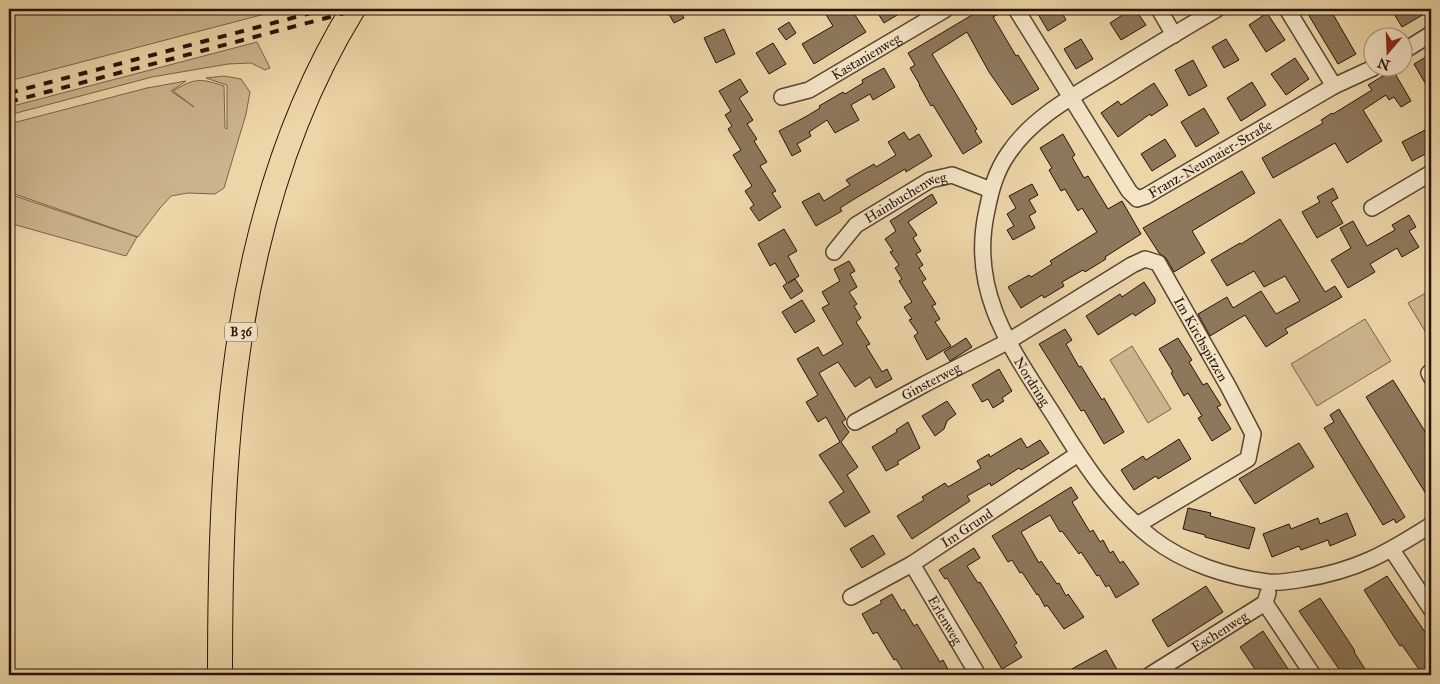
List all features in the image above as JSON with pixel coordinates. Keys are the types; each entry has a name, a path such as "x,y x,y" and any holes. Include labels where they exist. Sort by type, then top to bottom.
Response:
{"main road":[{"name":"B 36","path":"220,675 223,499 238,346 250,278 267,208 290,139 318,74 353,9"}],"street":[{"name":"Kastanienweg","path":"782,97 809,90 946,9"},
{"path":"1016,9 1070,98"},
{"path":"1159,9 1174,34"},
{"name":"Nordring","path":"1217,9 1046,114 1022,136 1008,153 992,190 984,224 982,254 990,304 1008,342 1078,454 1115,503 1152,539 1172,552 1213,570 1243,578 1271,582 1323,576 1369,562 1431,525"},
{"path":"1287,9 1334,86"},
{"path":"1412,46 1431,34"},
{"name":"Franz-Neumaier-Straße","path":"1070,98 1129,191 1137,199 1146,196 1334,86 1362,73"},
{"path":"1372,208 1431,173"},
{"name":"Hainbuchenweg","path":"834,252 856,225 930,180 952,175 992,190"},
{"name":"Im Kirchspitzen","path":"1008,342 1132,265 1145,259 1158,263 1253,434 1248,459 1137,525"},
{"name":"Ginsterweg","path":"856,422 1008,342"},
{"path":"1431,371 1429,373 1431,377"},
{"name":"Im Grund","path":"851,597 912,564 1078,454"},
{"path":"1392,550 1431,609"},
{"name":"Erlenweg","path":"912,564 978,675"},
{"path":"1271,582 1265,603 1313,675"},
{"name":"Eschenweg","path":"1150,675 1265,603"}],"shaded area":[{"path":"9,9 284,9 9,81"},
{"path":"257,42 270,68 265,70 251,63 228,64 152,77 9,115 9,107"},
{"path":"224,76 241,79 250,92 246,114 224,188 215,194 188,193 171,196 138,237 9,192 9,124 147,88 186,81 171,91 194,107 173,91 192,82 203,81 224,86 225,128 227,129 227,85 206,78"},
{"path":"9,194 137,237 126,256 9,223"},
{"path":"1431,290 1431,341 1408,303"},
{"path":"1365,319 1391,361 1317,406 1291,364"},
{"path":"1132,346 1171,409 1148,423 1110,360"}],"building":[{"path":"666,9 679,9 684,18 674,23"},
{"path":"832,9 851,9 866,32 814,64 802,44 833,26 825,13"},
{"path":"875,9 907,9 884,23"},
{"path":"982,9 1007,9 993,17 1016,56 1018,55 1039,89 1012,105 989,72 967,32 932,54 977,129 975,131 982,142 963,154 919,85 910,68 915,65 908,53"},
{"path":"1035,9 1060,9 1066,20 1048,31"},
{"path":"1121,9 1135,9 1146,25 1121,40 1110,23 1124,14"},
{"path":"1305,9 1330,9 1356,54 1338,64"},
{"path":"1391,9 1431,9 1431,10 1402,27"},
{"path":"1267,13 1285,40 1266,52 1249,25"},
{"path":"789,22 796,33 786,40 778,29"},
{"path":"724,29 735,54 716,63 704,38"},
{"path":"1081,39 1093,59 1076,69 1064,49"},
{"path":"1226,39 1239,60 1224,68 1212,47"},
{"path":"773,43 786,64 769,74 756,53"},
{"path":"1431,54 1431,93 1414,64"},
{"path":"1295,58 1309,79 1286,95 1271,74"},
{"path":"1193,60 1207,86 1189,96 1175,70"},
{"path":"884,68 895,87 873,100 870,94 851,105 859,120 835,133 827,120 809,132 811,136 797,144 801,151 792,156 779,131 807,116 820,108 819,106 843,92 845,94 863,83 862,80"},
{"path":"1380,78 1398,78 1411,101 1401,107 1394,97 1389,100 1386,95 1363,110 1382,141 1347,163 1335,143 1273,178 1262,158 1323,123 1321,120 1372,90 1368,85"},
{"path":"740,79 748,92 739,98 753,120 747,124 757,139 754,141 767,162 760,166 776,191 772,193 781,207 759,221 750,208 754,205 745,191 752,186 733,155 741,150 728,129 732,126 725,115 731,111 719,91"},
{"path":"1252,82 1266,105 1241,121 1227,98"},
{"path":"1154,83 1168,105 1151,116 1150,114 1118,137 1101,113 1118,101 1121,105"},
{"path":"1204,108 1219,133 1196,147 1181,122"},
{"path":"1427,129 1431,137 1431,151 1412,161 1402,142"},
{"path":"904,132 909,140 919,134 932,156 906,172 905,169 856,198 840,208 842,211 816,226 802,202 819,193 824,201 850,185 846,180 874,164 876,167 896,155 888,142"},
{"path":"1063,134 1075,155 1072,157 1084,178 1088,176 1108,209 1122,201 1141,234 1085,272 1083,270 1062,282 1064,286 1044,298 1042,295 1021,308 1008,287 1029,275 1031,277 1052,264 1050,261 1097,232 1082,208 1078,211 1065,189 1061,191 1049,170 1052,168 1040,148"},
{"path":"1165,139 1176,156 1152,171 1141,154"},
{"path":"1242,171 1255,193 1192,231 1205,253 1174,272 1166,258 1159,253 1143,228"},
{"path":"1032,184 1038,195 1029,200 1036,212 1029,216 1035,228 1013,240 1007,230 1014,226 1007,214 1016,208 1009,196"},
{"path":"1333,188 1338,198 1331,202 1343,223 1317,238 1302,212 1320,202 1317,197"},
{"path":"932,194 937,203 908,222 917,235 913,238 921,251 916,254 923,265 919,268 926,279 922,282 936,304 932,306 940,319 935,322 951,346 927,360 914,336 918,333 909,320 912,319 904,307 912,302 899,281 902,279 895,268 899,265 890,252 893,251 885,239 896,231 890,221"},
{"path":"1409,215 1416,227 1409,231 1419,247 1402,257 1397,248 1370,264 1375,272 1348,288 1331,260 1351,248 1340,228 1353,221 1367,246 1395,230 1392,225"},
{"path":"1280,219 1325,292 1335,286 1342,297 1285,329 1288,333 1266,347 1245,315 1210,336 1198,314 1227,297 1233,308 1261,291 1276,314 1300,301 1285,276 1264,287 1254,271 1227,286 1211,260 1241,244"},
{"path":"784,229 797,251 788,256 799,276 788,283 795,279 803,291 791,299 783,286 787,283 775,263 770,266 758,244"},
{"path":"849,261 855,271 850,274 857,287 849,292 857,304 854,306 861,318 856,322 870,344 866,346 882,372 887,369 892,379 876,388 870,377 855,387 838,362 819,373 846,419 842,422 849,432 841,442 858,467 847,475 870,512 845,527 829,502 844,492 819,455 840,442 826,417 818,422 806,402 818,395 797,359 818,347 823,356 843,344 822,308 829,304 822,292 840,281 834,269"},
{"path":"1144,282 1155,299 1155,303 1135,316 1133,313 1098,335 1086,316 1120,294 1122,297"},
{"path":"802,300 815,321 795,333 782,312"},
{"path":"1065,329 1072,340 1066,344 1079,367 1081,366 1102,400 1104,398 1124,432 1104,444 1084,410 1081,411 1039,344"},
{"path":"966,338 972,347 950,361 944,352"},
{"path":"1178,338 1192,360 1189,362 1203,385 1207,383 1221,405 1217,407 1231,429 1212,441 1198,418 1202,416 1188,393 1184,396 1171,373 1173,372 1159,349"},
{"path":"999,369 1012,391 1002,398 1004,401 993,408 988,399 982,402 972,385"},
{"path":"1393,380 1431,441 1431,502 1366,397"},
{"path":"947,401 956,414 947,421 944,429 935,436 922,416"},
{"path":"1339,409 1405,517 1396,523 1394,519 1383,525 1324,428 1334,422 1330,415"},
{"path":"908,422 920,448 886,471 872,447 897,432 896,430"},
{"path":"1021,438 1027,448 1040,440 1049,453 1021,470 1019,468 991,486 990,483 967,496 970,501 912,539 897,516 924,500 922,497 945,483 948,487 981,468 977,461 989,454 990,457"},
{"path":"1179,439 1191,459 1158,479 1156,476 1134,490 1121,470 1143,456 1146,460"},
{"path":"1299,443 1314,467 1255,504 1239,479"},
{"path":"1071,487 1078,498 1072,502 1090,532 1093,530 1100,542 1103,540 1110,553 1113,551 1120,563 1123,561 1139,584 1116,598 1109,585 1106,587 1081,552 1079,554 1062,531 1060,532 1050,515 1021,532 1039,563 1041,561 1084,617 1064,629 1047,605 1045,607 1038,594 1022,572 1020,573 1012,560 1008,562 992,536"},
{"path":"1188,508 1211,513 1210,516 1255,528 1249,549 1183,529"},
{"path":"1347,513 1356,535 1330,546 1328,540 1301,550 1299,546 1272,557 1263,534 1289,524 1291,529 1318,518 1320,524"},
{"path":"873,535 885,554 862,568 850,549"},
{"path":"974,548 980,558 967,566 978,583 980,582 1002,618 1017,643 1014,645 1022,657 1002,669 947,578 945,579 939,570"},
{"path":"1387,576 1431,641 1431,675 1423,675 1402,645 1400,646 1364,590"},
{"path":"1206,586 1223,612 1168,647 1152,620"},
{"path":"892,594 914,626 917,624 940,662 943,660 951,675 906,675 896,659 894,660 877,632 873,634 862,614 882,603 880,601"},
{"path":"1320,598 1369,675 1343,675 1299,611"},
{"path":"1263,631 1292,675 1259,675 1240,647"},
{"path":"1106,650 1120,675 1061,675"}],"railway":[{"path":"9,93 326,9"},
{"path":"9,102 360,9"}]}
